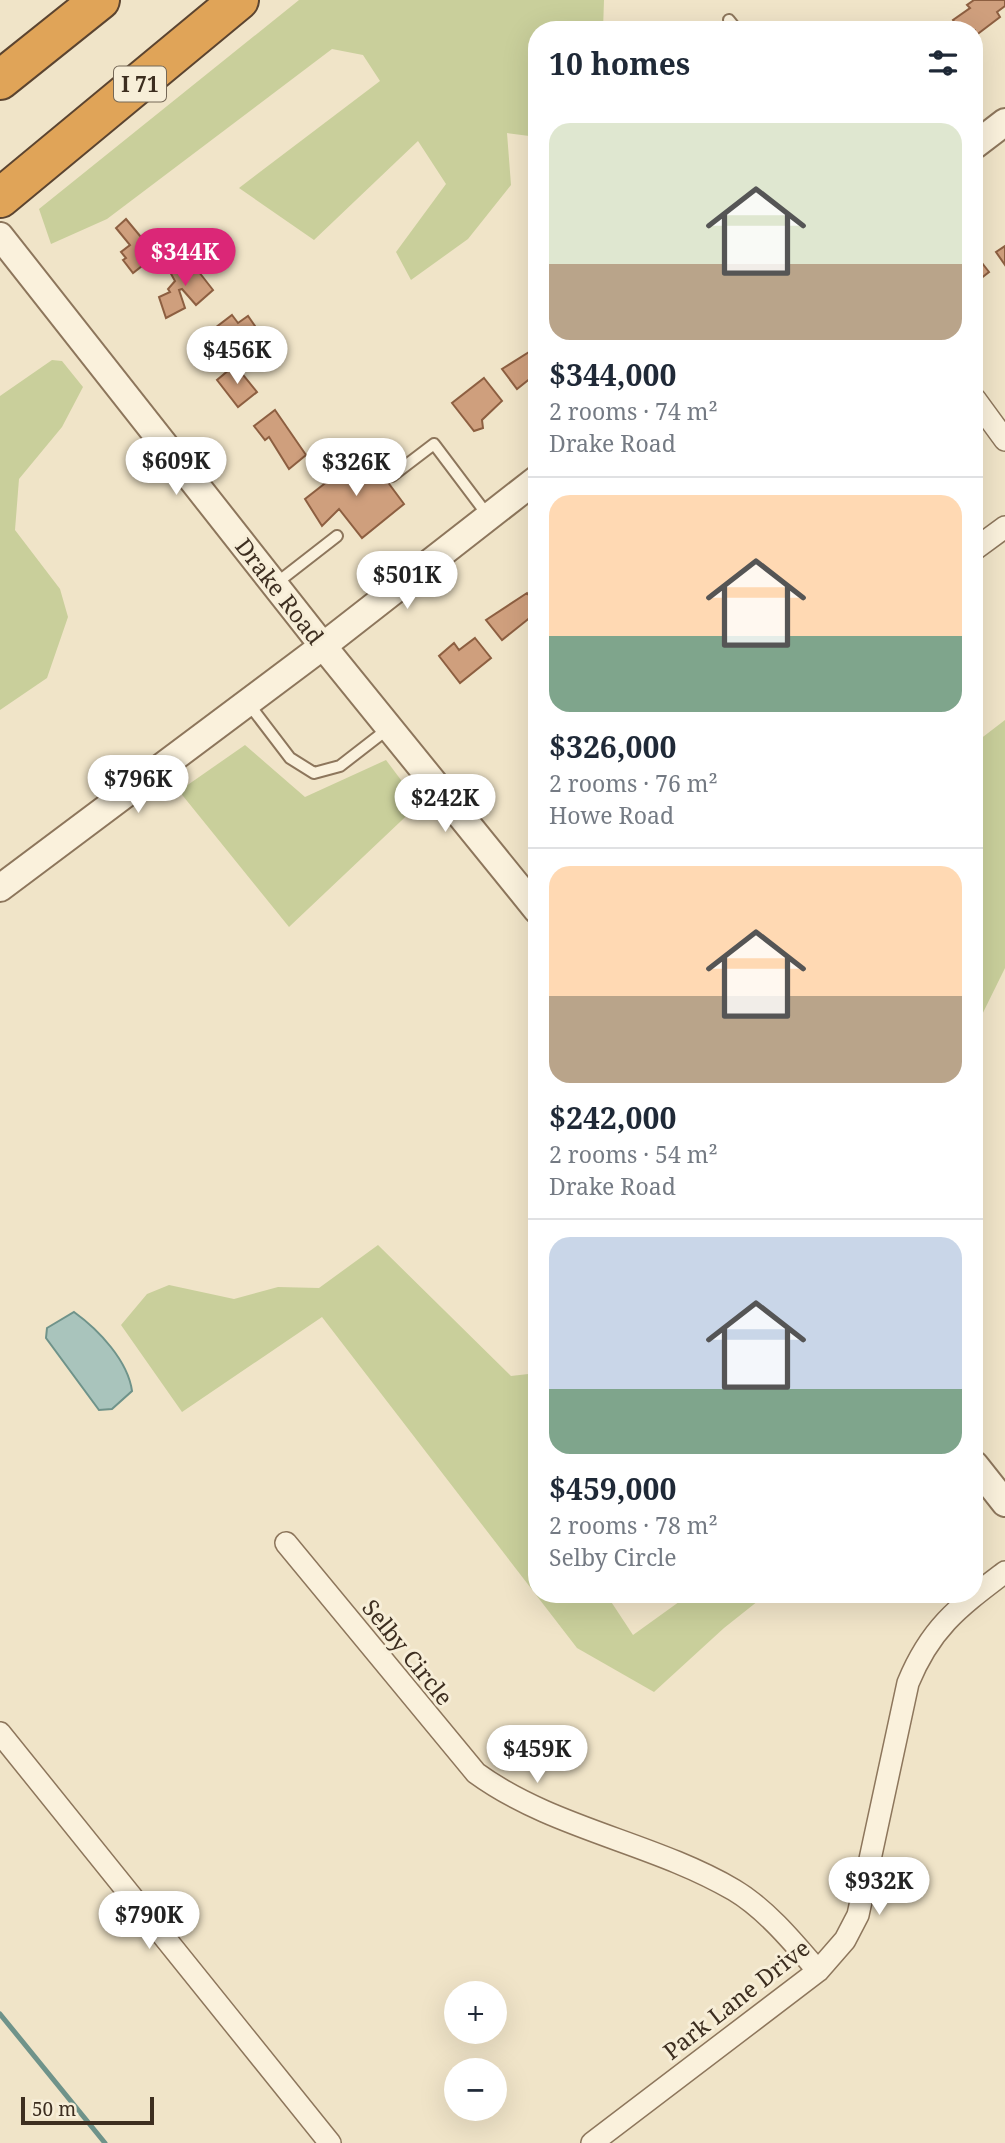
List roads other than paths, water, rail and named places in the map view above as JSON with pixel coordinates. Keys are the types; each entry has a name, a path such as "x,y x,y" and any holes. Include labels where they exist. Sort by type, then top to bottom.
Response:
{"highway":[{"path":"0,80 100,0"},
{"name":"I 71","path":"0,198 40,168 239,0"}],"street":[{"path":"983,139 1005,122"},
{"name":"Drake Road","path":"0,236 274,585 528,899"},
{"path":"983,410 1005,440"},
{"path":"0,888 323,646 528,486"},
{"path":"983,543 1005,527"},
{"path":"983,1475 1005,1503"},
{"name":"Selby Circle","path":"286,1543 476,1773 509,1795 698,1871 736,1891 788,1938 818,1971"},
{"name":"Park Lane Drive","path":"983,1589 1005,1572"},
{"name":"Park Lane Drive","path":"592,2143 818,1971 845,1940 858,1915 908,1682 930,1637 965,1603"},
{"path":"0,1733 330,2143"}],"lane":[{"path":"392,476 434,444 489,517"},
{"path":"274,585 337,536"},
{"path":"248,703 290,758 314,773 340,766 389,728"}],"water":[{"path":"74,1312 111,1347 125,1369 132,1391 112,1409 99,1410 46,1338 47,1328"}],"waterway":[{"path":"0,2014 105,2143"}]}
